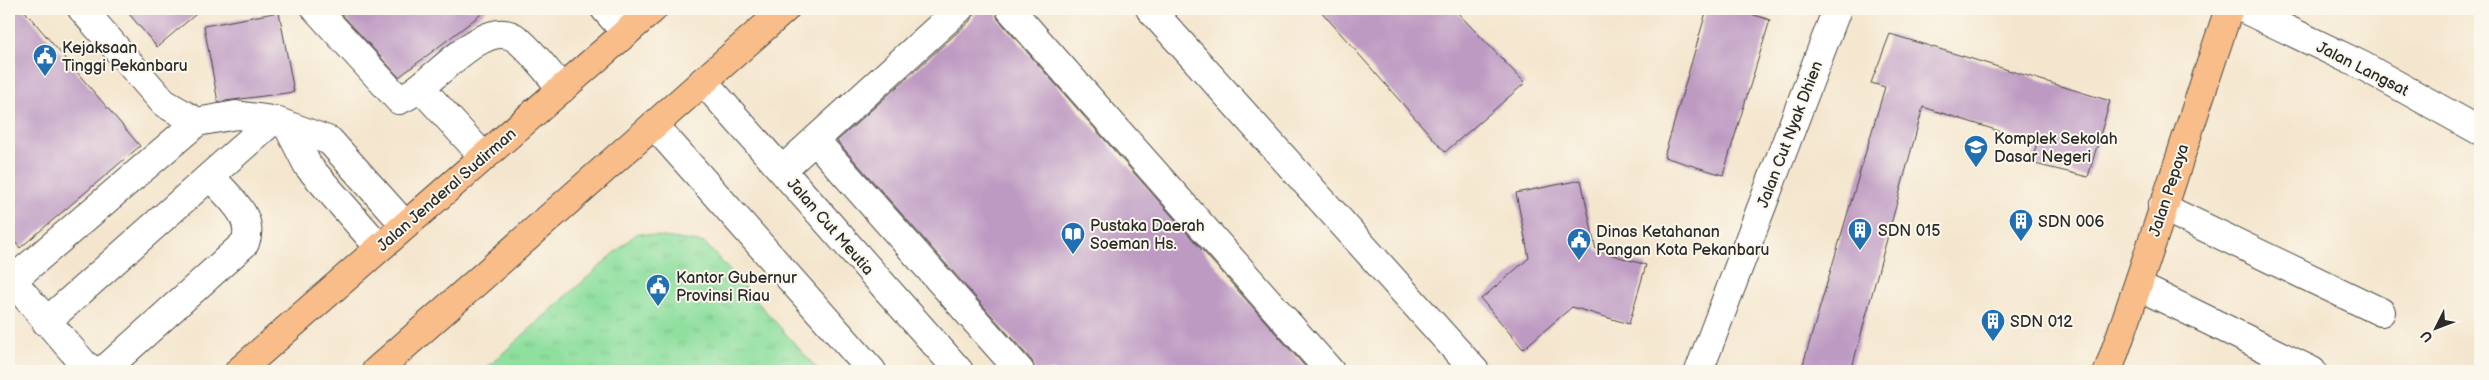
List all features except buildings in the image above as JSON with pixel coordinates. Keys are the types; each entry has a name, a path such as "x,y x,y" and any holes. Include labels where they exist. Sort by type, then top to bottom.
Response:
{"main road":[{"name":"Jalan Jenderal Sudirman","path":"239,371 653,9"},
{"path":"376,371 785,9"},
{"name":"Jalan Pepaya","path":"2108,371 2138,286 2162,207 2229,9"}],"street":[{"path":"82,9 164,103 197,122"},
{"path":"316,9 394,97 399,100 420,87 482,37 497,32 517,38 562,89"},
{"path":"605,9 626,33"},
{"path":"782,170 959,9"},
{"path":"1010,9 1330,371"},
{"path":"1150,9 1474,371"},
{"name":"Jalan Cut Nyak Dhien","path":"1699,371 1837,9"},
{"name":"Jalan Langsat","path":"2244,9 2363,66 2480,131"},
{"name":"Jalan Cut Meutia","path":"703,81 959,371"},
{"path":"420,87 483,156"},
{"path":"210,176 246,217 248,230 245,243 110,365 100,371 91,370 10,280 197,122 236,115 281,123 330,141 405,224"},
{"path":"46,322 210,176 281,123"},
{"path":"281,123 308,166 379,247"},
{"path":"654,125 872,371"},
{"path":"815,140 1020,371"},
{"path":"2162,207 2381,312"},
{"path":"2138,286 2312,371"}],"green space":[{"name":"Kantor Gubernur Provinsi Riau","path":"637,233 705,243 819,371 483,371"}],"place":[{"name":"Kejaksaan Tinggi Pekanbaru","path":"45,77"},
{"name":"Komplek Sekolah Dasar Negeri","path":"1976,168"},
{"name":"SDN 006","path":"2021,242"},
{"name":"SDN 015","path":"1860,251"},
{"name":"Pustaka Daerah Soeman Hs.","path":"1073,255"},
{"name":"Dinas Ketahanan Pangan Kota Pekanbaru","path":"1579,261"},
{"name":"Kantor Gubernur Provinsi Riau","path":"658,307"},
{"name":"SDN 012","path":"1993,342"}]}
